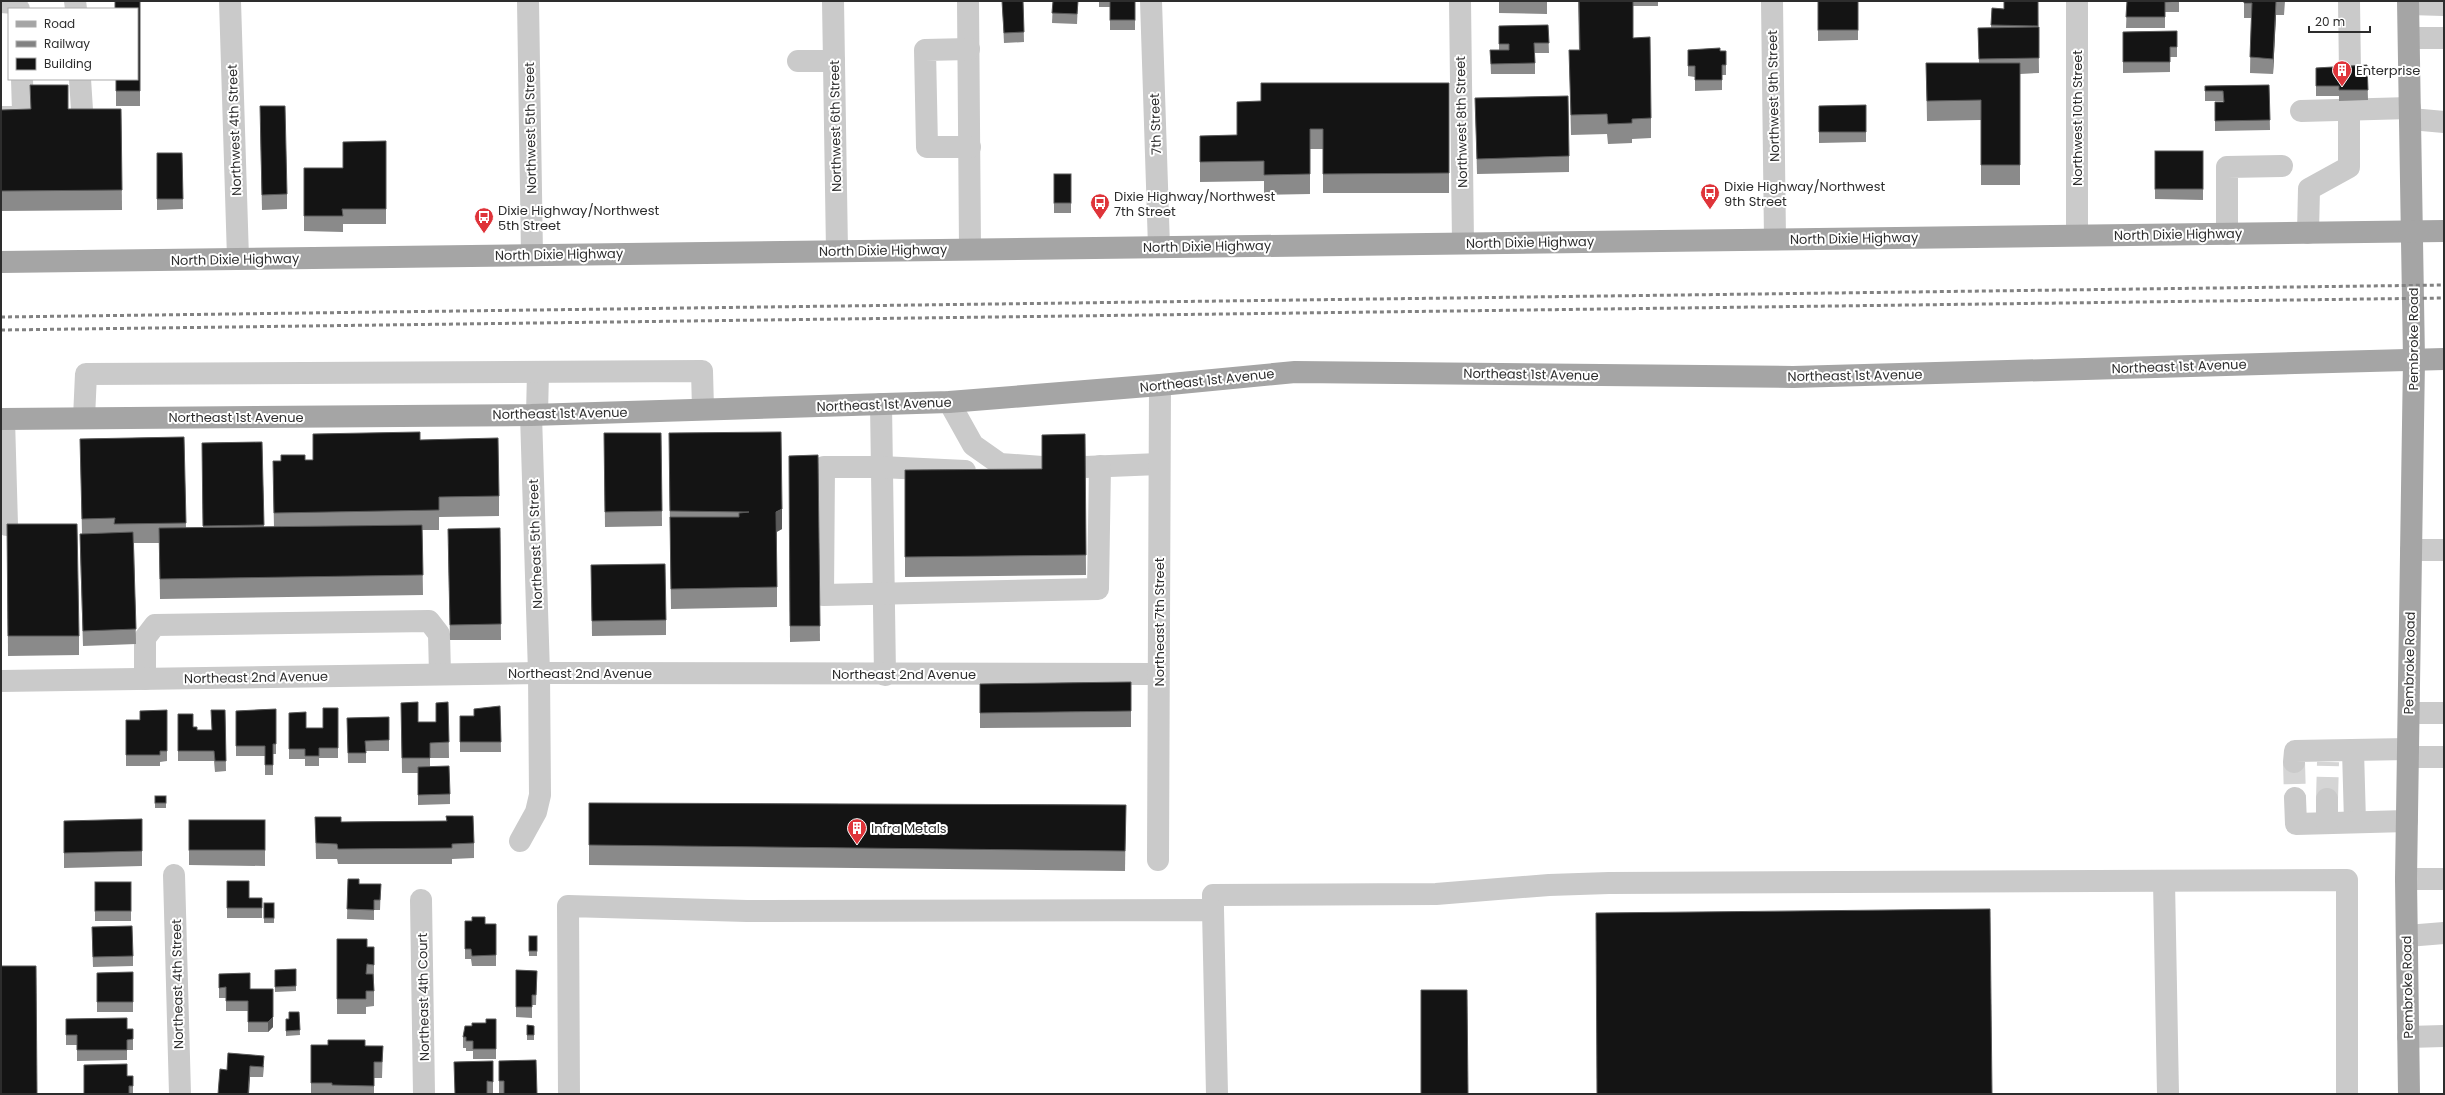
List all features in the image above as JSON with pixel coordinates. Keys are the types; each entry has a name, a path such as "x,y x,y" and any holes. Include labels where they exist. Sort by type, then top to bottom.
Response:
{"main road":[{"name":"Pembroke Road","path":"2408,3 2414,360 2406,879 2409,1094"},
{"name":"North Dixie Highway","path":"1,262 970,248 2444,231"},
{"name":"Northeast 1st Avenue","path":"3,419 534,414 950,402 1160,385 1295,372 1793,377 2444,359"}],"street":[{"name":"Northwest 4th Street","path":"230,1 238,258"},
{"name":"Northwest 5th Street","path":"528,1 532,255"},
{"name":"Northwest 6th Street","path":"832,1 837,251"},
{"path":"968,1 970,248"},
{"name":"7th Street","path":"1151,1 1159,247"},
{"name":"Northwest 8th Street","path":"1460,1 1463,243"},
{"name":"Northwest 9th Street","path":"1772,1 1775,239"},
{"name":"Northwest 10th Street","path":"2077,1 2077,235"},
{"path":"2349,1 2350,73"},
{"path":"1,2 14,3 18,8"},
{"path":"2408,3 2444,5"},
{"path":"2409,38 2444,38"},
{"path":"968,48 925,50 927,147 970,147"},
{"path":"798,62 834,62"},
{"path":"1,117 18,117 23,112 22,80"},
{"path":"80,80 82,110"},
{"path":"2308,233 2309,189 2349,167 2349,109"},
{"path":"2301,111 2349,109 2410,113 2444,122"},
{"path":"2227,234 2227,167 2282,166"},
{"path":"84,418 86,374 702,371 703,409"},
{"name":"Northeast 5th Street","path":"520,840 536,812 540,795 534,414 538,372"},
{"name":"Northeast 7th Street","path":"1158,860 1160,385"},
{"path":"950,402 973,445 1000,464 1042,467"},
{"path":"881,404 880,467 885,675"},
{"path":"3,419 7,525"},
{"path":"964,471 880,467 824,467 823,595 1098,589 1092,466 1159,464"},
{"path":"2410,550 2444,550"},
{"path":"145,679 145,638 155,625 429,621 439,634 440,674"},
{"name":"Northeast 2nd Avenue","path":"1,681 539,673 885,675 1158,674"},
{"path":"2409,713 2444,713"},
{"path":"2354,750 2355,822"},
{"path":"2294,762 2295,751 2327,756 2354,750 2444,756"},
{"path":"2295,798 2296,824 2407,821"},
{"path":"2327,799 2327,823"},
{"name":"Northeast 4th Street","path":"174,875 180,1094"},
{"path":"2406,879 2444,878"},
{"path":"1217,1094 1213,895 1436,894 1549,884 1608,882 1802,880 2096,882 2347,880 2347,1094"},
{"path":"2164,881 2168,1094"},
{"name":"Northeast 4th Court","path":"421,900 424,1094"},
{"path":"570,1094 568,906 747,911 1213,910"},
{"path":"2406,936 2444,933"},
{"path":"2408,1037 2444,1036"}],"building":[{"path":"115,1 140,1 140,91 116,91 116,80 138,80 138,8 115,8"},
{"path":"1002,1 1023,1 1024,32 1004,33"},
{"path":"1053,1 1078,1 1077,14 1052,13"},
{"path":"1110,1 1135,1 1135,20 1110,20"},
{"path":"1579,1 1633,1 1633,38 1650,37 1651,118 1632,119 1632,123 1608,124 1607,114 1571,115 1569,50 1580,50"},
{"path":"1818,1 1858,1 1858,30 1818,30"},
{"path":"2004,1 2038,1 2038,26 1991,25 1992,8 2004,9"},
{"path":"2127,1 2179,1 2165,2 2165,17 2126,17"},
{"path":"2244,1 2276,1 2273,59 2250,57 2252,3 2244,3"},
{"path":"1548,25 1549,43 1534,43 1535,63 1491,64 1490,50 1509,50 1509,44 1499,44 1499,26"},
{"path":"2039,27 2039,58 1979,59 1978,28"},
{"path":"2177,31 2177,47 2170,47 2170,62 2123,62 2123,32"},
{"path":"1720,48 1720,51 1726,51 1726,65 1722,65 1722,80 1695,80 1695,66 1688,66 1688,50"},
{"path":"1926,63 2020,63 2020,165 1981,165 1981,100 1927,101"},
{"path":"2367,65 2368,90 2339,90 2339,86 2316,86 2316,68"},
{"path":"1261,83 1449,83 1449,173 1323,174 1323,129 1310,129 1310,174 1264,175 1264,161 1200,162 1200,136 1237,135 1237,102 1261,101"},
{"path":"30,85 68,85 68,109 121,109 122,190 1,191 1,110 31,109"},
{"path":"2269,85 2270,120 2215,121 2215,102 2224,102 2223,91 2205,91 2205,86"},
{"path":"1568,96 1569,156 1477,159 1475,98"},
{"path":"1866,105 1866,132 1819,132 1819,106"},
{"path":"260,106 285,106 287,194 262,195"},
{"path":"386,141 386,209 342,209 343,216 304,216 304,168 343,168 343,142"},
{"path":"2155,151 2203,151 2203,189 2155,189"},
{"path":"157,153 182,153 183,199 157,199"},
{"path":"1054,174 1071,174 1071,203 1054,203"},
{"path":"420,432 420,440 498,438 499,496 439,497 439,510 274,513 273,461 281,461 281,455 305,455 305,460 313,460 313,434"},
{"path":"781,432 782,509 776,512 777,587 671,589 670,517 739,517 739,513 749,512 670,511 669,433"},
{"path":"604,433 661,433 662,511 605,512"},
{"path":"1085,434 1086,555 905,557 905,470 1042,469 1042,435"},
{"path":"184,437 186,523 114,524 115,518 82,519 80,439"},
{"path":"262,442 264,525 203,526 202,443"},
{"path":"818,455 820,626 790,626 789,456"},
{"path":"7,524 77,524 79,636 8,636"},
{"path":"422,525 423,575 160,579 159,528"},
{"path":"500,528 501,624 450,625 448,529"},
{"path":"133,532 136,629 83,631 80,534"},
{"path":"665,564 666,620 592,621 591,565"},
{"path":"1131,682 1131,711 980,713 980,684"},
{"path":"418,702 418,722 436,722 436,703 448,702 449,742 430,743 430,758 402,758 401,703"},
{"path":"500,706 501,742 460,742 460,716 474,716 474,709"},
{"path":"323,708 338,708 338,748 319,748 319,756 305,756 305,749 289,749 289,713 306,712 306,728 323,728"},
{"path":"276,709 276,744 273,744 273,765 265,765 265,746 236,746 236,711"},
{"path":"167,710 167,751 160,751 160,755 126,755 126,720 140,720 140,711"},
{"path":"211,710 225,710 226,761 215,761 214,751 178,751 178,714 193,714 193,727 197,727 197,730 212,730"},
{"path":"389,717 389,740 365,741 366,753 348,753 347,718"},
{"path":"449,766 450,794 418,795 418,767"},
{"path":"155,796 166,796 166,803 155,803"},
{"path":"589,803 1126,805 1125,851 589,845"},
{"path":"446,816 473,816 474,843 452,844 452,848 338,849 337,844 316,843 315,817 341,817 341,822 447,821"},
{"path":"142,819 142,851 64,853 64,821"},
{"path":"189,820 265,820 265,850 189,850"},
{"path":"348,879 359,879 359,884 381,884 380,900 374,900 374,910 347,909"},
{"path":"227,881 249,881 249,898 262,898 262,908 227,908"},
{"path":"95,882 131,882 131,911 95,911"},
{"path":"264,903 274,903 274,918 264,918"},
{"path":"1990,909 1992,1094 1597,1094 1596,913"},
{"path":"472,917 485,917 485,924 496,924 496,955 472,956 471,949 465,949 465,921 472,921"},
{"path":"132,926 133,956 93,957 92,927"},
{"path":"529,936 537,936 537,951 529,951"},
{"path":"337,939 367,939 367,947 374,947 374,965 367,964 366,974 373,974 374,991 366,991 366,999 337,999"},
{"path":"1,966 36,966 37,1094 1,1094"},
{"path":"296,969 296,986 275,987 275,970"},
{"path":"516,970 537,971 536,995 532,995 532,1007 516,1007"},
{"path":"133,972 133,1002 97,1002 97,973"},
{"path":"250,973 250,989 273,989 273,1017 268,1022 248,1022 248,1001 226,1001 226,987 219,988 219,974"},
{"path":"1421,990 1467,990 1468,1094 1421,1094"},
{"path":"289,1012 299,1012 300,1030 286,1031 286,1019 289,1019"},
{"path":"127,1018 127,1029 133,1029 133,1039 127,1040 127,1050 77,1050 77,1035 66,1035 66,1019"},
{"path":"486,1019 496,1019 496,1049 473,1049 473,1041 466,1041 466,1037 463,1037 465,1026 472,1026 472,1023 486,1023"},
{"path":"527,1025 534,1026 534,1035 527,1035"},
{"path":"328,1040 365,1040 365,1046 383,1046 382,1062 374,1062 374,1086 311,1083 311,1045 328,1045"},
{"path":"228,1053 264,1056 263,1067 250,1066 248,1094 218,1094 220,1069 227,1070"},
{"path":"536,1060 537,1094 504,1094 504,1081 499,1081 499,1061"},
{"path":"493,1061 493,1082 487,1081 487,1094 455,1094 454,1062"},
{"path":"127,1064 127,1076 133,1076 133,1086 129,1086 129,1094 84,1094 84,1065"}],"tunnel":[{"path":"2294,762 2295,798"},
{"path":"2327,799 2328,762"}],"railway":[{"path":"1,317 2444,285"},
{"path":"1,330 2444,298"}],"place":[{"name":"Enterprise","path":"2342,87"},
{"name":"Dixie Highway/Northwest 9th Street","path":"1710,210"},
{"name":"Dixie Highway/Northwest 7th Street","path":"1100,220"},
{"name":"Dixie Highway/Northwest 5th Street","path":"484,234"},
{"name":"Infra Metals","path":"857,845"}]}
